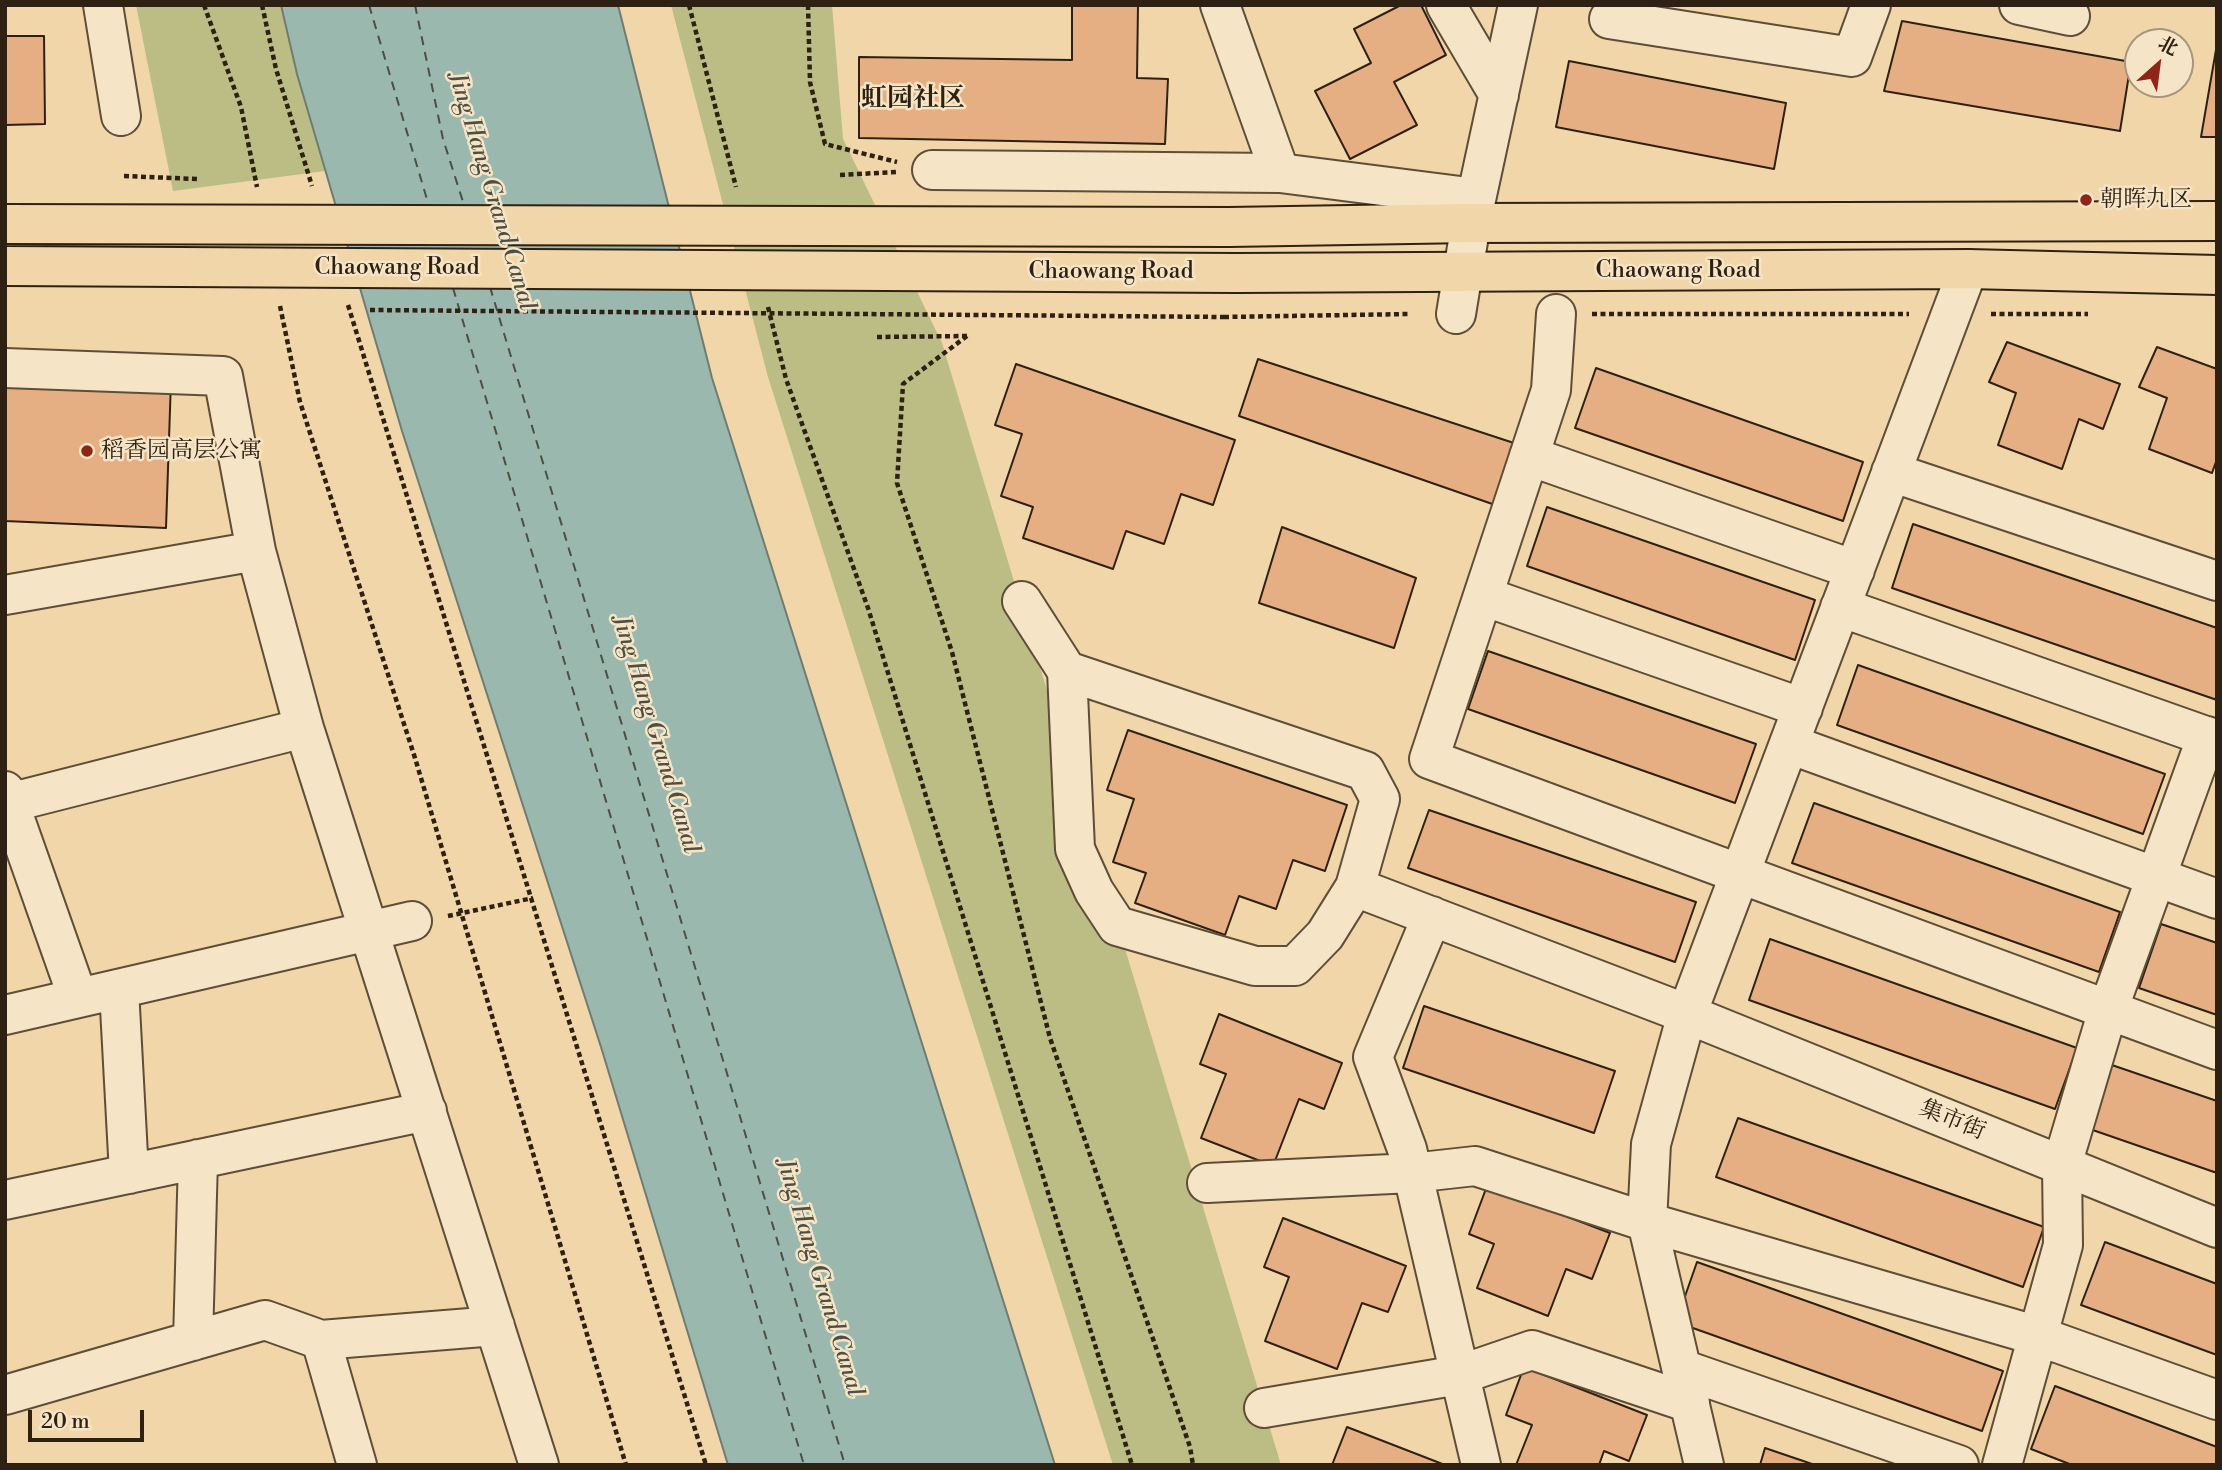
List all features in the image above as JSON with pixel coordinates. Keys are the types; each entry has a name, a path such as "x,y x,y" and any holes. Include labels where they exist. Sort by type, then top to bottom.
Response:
{"main road":[{"name":"Chaowang Road","path":"5,224 1229,227 1473,210 2217,220"},
{"name":"Chaowang Road","path":"5,265 1237,273 1968,269 2217,275"}],"street":[{"path":"103,5 121,116"},
{"path":"1220,5 1280,173"},
{"path":"1446,5 1499,95"},
{"path":"1456,314 1473,210 1518,5"},
{"path":"1609,19 1852,57 1871,5"},
{"path":"2019,5 2070,16"},
{"path":"932,170 1280,173 1473,210"},
{"path":"1704,1465 1647,1222 1651,1144 1687,1014 1968,269"},
{"path":"1556,314 1551,390 1429,759 2217,1050"},
{"path":"5,368 223,376 256,551 303,728 370,930 539,1465"},
{"path":"1529,456 1854,570"},
{"path":"1891,472 2217,581"},
{"path":"5,594 256,551"},
{"path":"1483,596 1803,708"},
{"path":"1022,601 1067,671 1075,849 1094,891 1117,926 1255,966 1295,965 1325,934 1355,887 1380,799 1364,771 1067,671"},
{"path":"1840,607 2212,738 2156,877 2108,1010 2062,1165 2063,1245 2002,1465"},
{"path":"78,998 7,799 303,728"},
{"path":"1789,744 2217,899"},
{"name":"集市街","path":"1355,887 1687,1014 2217,1228"},
{"path":"1432,916 1373,1057 1412,1172 1481,1465"},
{"path":"5,1016 412,921"},
{"path":"118,989 130,1174"},
{"path":"5,1200 427,1111"},
{"path":"193,1341 198,1159"},
{"path":"1207,1183 1475,1166 1647,1222 2038,1336 2217,1400"},
{"path":"5,1395 265,1320 321,1340 495,1326"},
{"path":"321,1340 358,1465"},
{"path":"1264,1408 1459,1375 1532,1350 1686,1386 1959,1465"}],"path":[{"path":"204,5 241,107 260,201"},
{"path":"262,5 276,69 312,187"},
{"path":"689,5 739,197"},
{"path":"808,5 810,82 825,144 932,170"},
{"path":"840,175 932,170"},
{"path":"124,176 197,178"},
{"path":"344,292 706,1465"},
{"path":"278,295 300,402 415,758 626,1465"},
{"path":"766,301 786,379 868,608 1132,1465"},
{"path":"269,310 283,310"},
{"path":"338,310 352,310"},
{"path":"366,310 1224,317 1456,314"},
{"path":"1556,314 2091,314"},
{"path":"877,337 967,336 903,384 897,483 952,652 1050,1038 1190,1447 1193,1465"},
{"path":"461,914 533,898"}],"green space":[{"path":"136,5 281,5 297,74 325,171 173,191"},
{"path":"671,5 832,5 843,139 942,343 1281,1465 1113,1465 768,377"}],"water":[{"name":"Jing Hang Grand Canal","path":"281,5 618,5 712,378 1055,1465 728,1465 601,1047 402,431 297,74"}],"building":[{"path":"1072,5 1138,5 1137,78 1168,79 1165,144 859,138 859,57 1072,60"},
{"path":"1401,5 1421,5 1446,55 1394,82 1417,125 1350,159 1315,91 1371,63 1354,29"},
{"path":"1902,21 2124,61 2125,98 2120,131 1884,91"},
{"path":"5,36 44,36 45,124 5,125"},
{"path":"2217,44 2217,137 2201,137"},
{"path":"1569,61 1786,103 1774,169 1556,127"},
{"path":"2007,342 2120,384 2103,429 2079,419 2062,469 1998,445 2016,393 1989,382"},
{"path":"2157,347 2217,369 2217,459 2212,473 2149,449 2167,398 2139,387"},
{"path":"1258,359 1523,446 1501,507 1239,416"},
{"path":"1016,364 1235,440 1213,505 1181,494 1164,544 1126,531 1113,569 1023,538 1033,507 1001,496 1022,434 995,425"},
{"path":"1596,368 1863,462 1843,521 1575,428"},
{"name":"稻香园高层公寓","path":"5,372 171,380 166,528 5,521"},
{"path":"1547,507 1815,600 1795,660 1527,566"},
{"path":"1913,524 2217,628 2217,700 1892,588"},
{"path":"1282,527 1416,578 1394,648 1259,603"},
{"path":"1488,651 1756,744 1735,803 1468,709"},
{"path":"1858,665 2165,774 2143,834 1837,725"},
{"path":"1128,730 1347,805 1325,871 1293,860 1276,909 1239,896 1225,935 1135,903 1146,873 1113,862 1134,799 1107,790"},
{"path":"1814,803 2120,912 2099,972 1792,863"},
{"path":"1429,810 1696,902 1675,962 1408,868"},
{"path":"2161,924 2217,943 2217,1015 2139,988"},
{"path":"1770,939 2077,1048 2055,1109 1749,1000"},
{"path":"1424,1006 1615,1071 1594,1133 1403,1068"},
{"path":"1219,1014 1342,1063 1324,1109 1299,1099 1273,1166 1201,1138 1226,1074 1200,1064"},
{"path":"2106,1063 2217,1101 2217,1173 2084,1127"},
{"path":"1738,1118 2044,1227 2023,1287 1716,1177"},
{"path":"1487,1186 1610,1233 1592,1279 1566,1269 1548,1316 1477,1288 1494,1244 1469,1234"},
{"path":"1283,1218 1406,1266 1388,1312 1362,1303 1337,1369 1265,1341 1289,1277 1264,1267"},
{"path":"2105,1242 2217,1284 2217,1355 2081,1305"},
{"path":"1697,1262 2003,1371 1982,1431 1676,1322"},
{"path":"1524,1367 1647,1415 1629,1461 1604,1451 1599,1465 1516,1465 1532,1425 1506,1415"},
{"path":"2055,1386 2217,1447 2217,1465 2072,1465 2031,1449"},
{"path":"1347,1427 1445,1465 1332,1465"},
{"path":"1765,1448 1815,1465 1760,1465"}],"ferry route":[{"path":"369,5 429,206"},
{"path":"415,5 443,139 465,208"},
{"path":"490,287 845,1465"},
{"path":"453,288 804,1465"}],"place":[{"name":"朝晖九区","path":"2086,200"},
{"name":"稻香园高层公寓","path":"87,451"}],"district":[{"name":"虹园社区","path":"913,100"}]}
